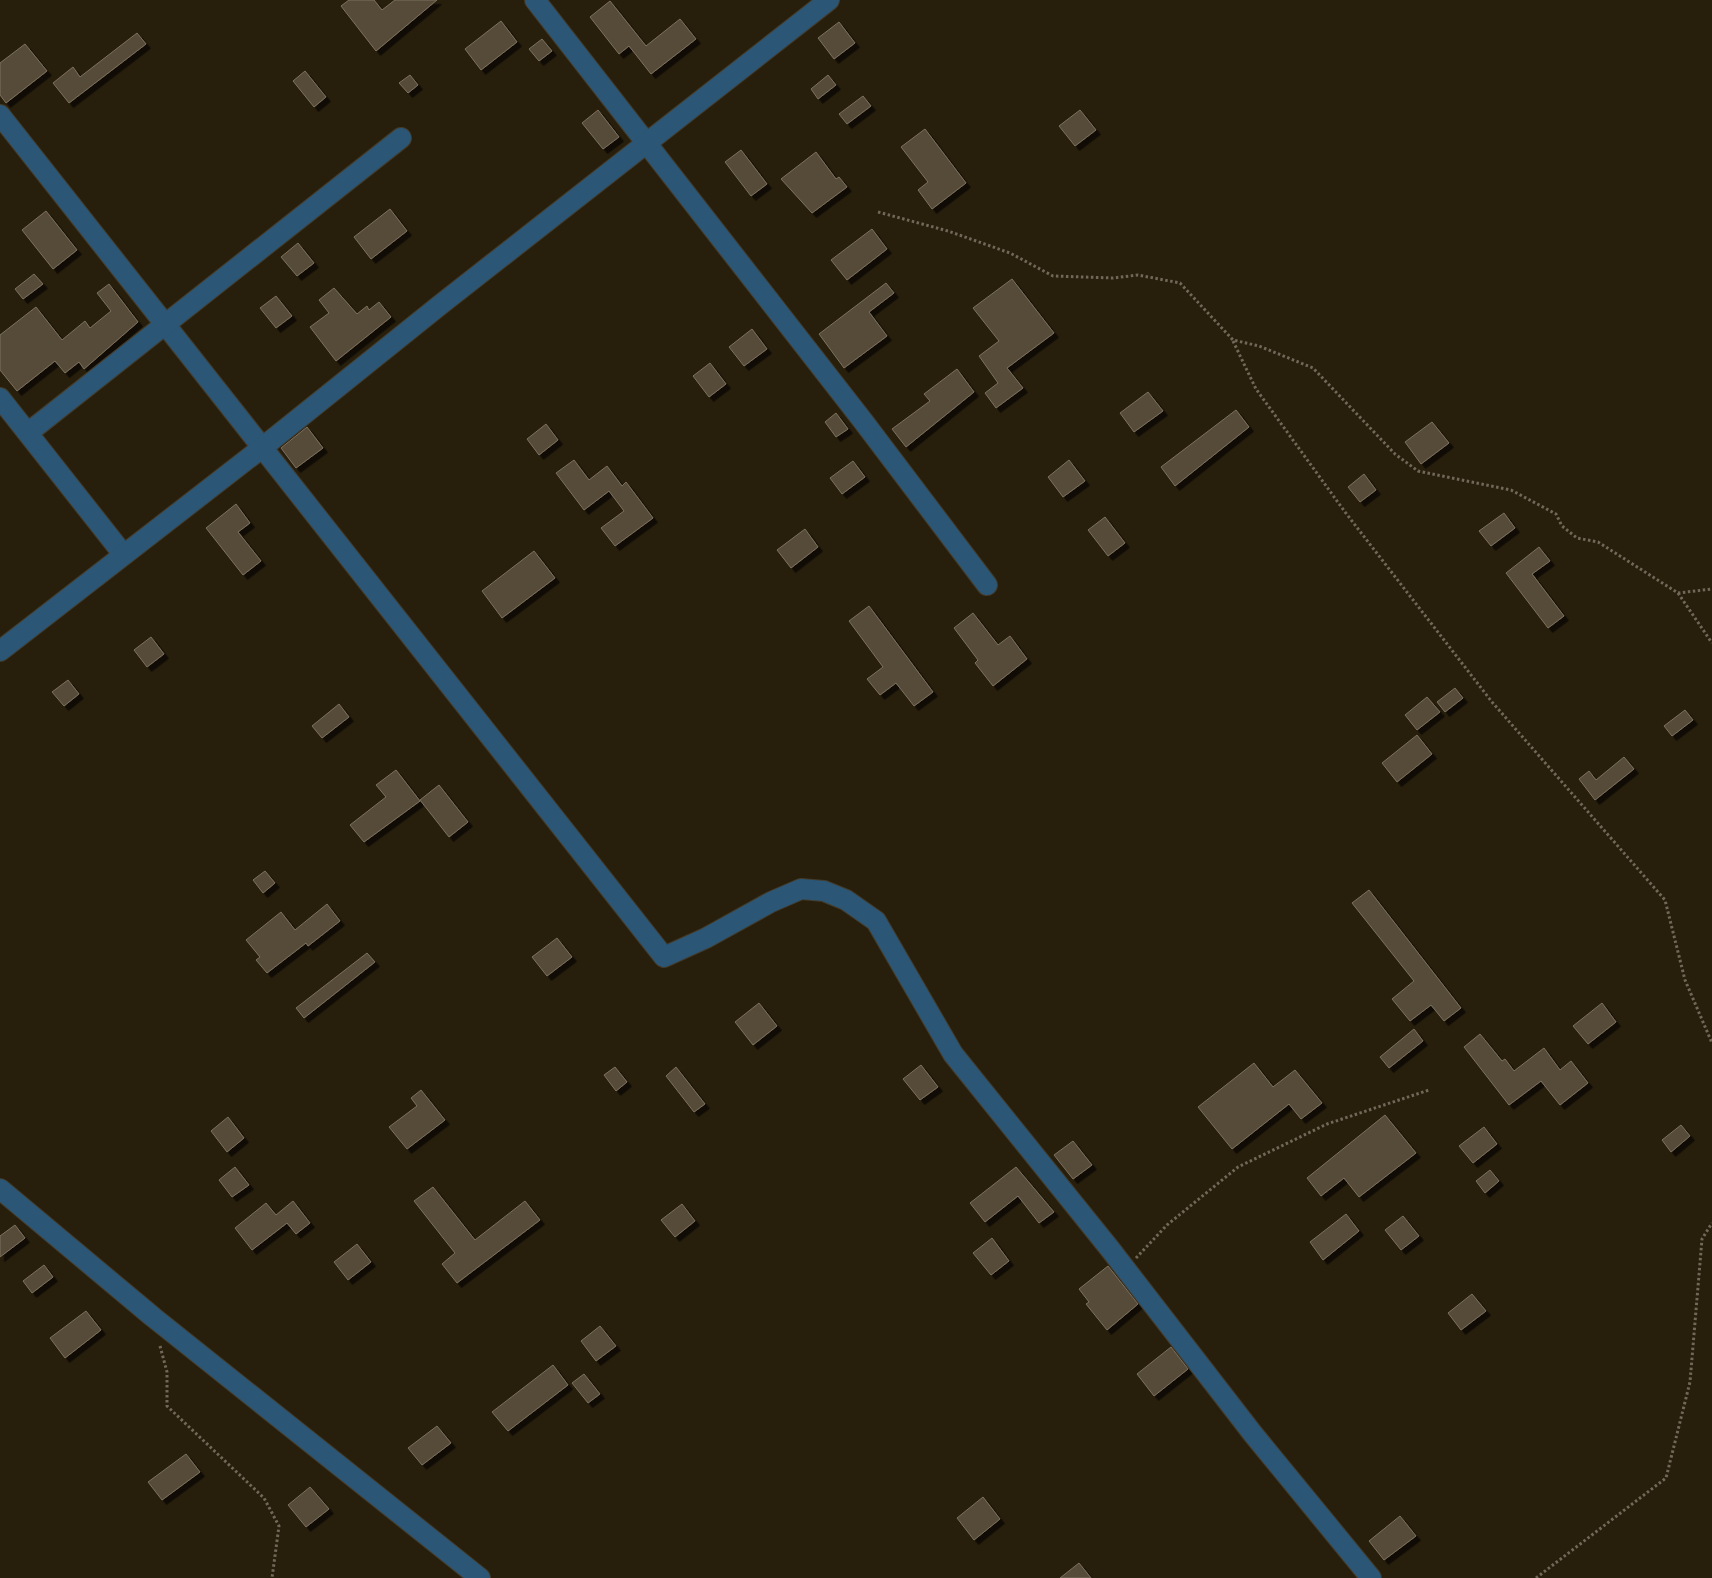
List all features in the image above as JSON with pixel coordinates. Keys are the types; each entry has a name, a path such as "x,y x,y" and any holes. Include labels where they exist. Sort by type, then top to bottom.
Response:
{"street":[{"path":"535,0 647,142 987,585"},
{"path":"0,650 263,447 829,0"},
{"path":"0,115 664,957 706,938 771,902 801,889 824,890 846,900 876,921 953,1054 1126,1269 1253,1434 1371,1578"},
{"path":"29,432 167,326 401,138"},
{"path":"0,398 29,432 123,554"},
{"path":"0,1188 153,1317 480,1578"}],"path":[{"path":"878,212 948,231 1010,253 1053,276 1113,278 1138,275 1180,284 1233,340 1256,389 1356,527 1492,702 1665,900 1684,980 1712,1043"},
{"path":"1233,340 1259,346 1313,368 1395,454 1418,471 1511,490 1556,514 1562,526 1577,538 1598,542 1678,593 1712,642"},
{"path":"1678,593 1712,589"},
{"path":"1126,1269 1167,1225 1238,1167 1327,1124 1429,1090"},
{"path":"1536,1578 1666,1478 1690,1382 1702,1239 1712,1223"},
{"path":"160,1344 167,1372 167,1406 264,1498 278,1526 272,1578"}],"building":[{"path":"349,0 374,0 382,10 395,0 437,0 376,51 341,6"},
{"path":"610,1 646,46 680,19 696,39 651,74 629,46 619,54 590,17"},
{"path":"501,21 517,42 481,70 465,49"},
{"path":"839,22 855,43 834,59 818,38"},
{"path":"137,33 146,44 69,103 53,83 73,67 80,77"},
{"path":"542,39 552,51 539,61 529,49"},
{"path":"25,44 47,71 6,103 0,95 0,63"},
{"path":"305,71 326,97 314,107 293,81"},
{"path":"410,75 418,85 408,93 399,83"},
{"path":"828,75 836,85 818,99 811,89"},
{"path":"863,96 871,106 847,124 839,114"},
{"path":"598,110 619,137 603,149 582,123"},
{"path":"1080,110 1096,130 1075,146 1059,126"},
{"path":"925,129 966,183 932,209 918,190 928,182 901,147"},
{"path":"741,150 767,184 751,196 725,162"},
{"path":"816,152 836,179 839,177 847,187 812,213 781,179"},
{"path":"390,209 407,231 371,259 354,237"},
{"path":"46,211 77,250 53,269 22,230"},
{"path":"872,229 887,249 847,280 831,260"},
{"path":"298,243 314,263 297,276 281,257"},
{"path":"34,274 43,284 23,299 15,289"},
{"path":"1012,279 1054,333 1007,368 1023,388 996,408 985,393 998,383 979,356 999,341 973,308"},
{"path":"886,283 894,293 869,312 887,336 844,368 819,334"},
{"path":"109,284 138,322 84,369 79,362 65,373 55,361 17,391 0,370 0,335 36,307 62,340 85,321 90,328 111,311 97,293"},
{"path":"334,288 357,314 367,306 369,310 379,302 391,317 336,361 310,327 329,313 319,300"},
{"path":"276,296 292,316 276,328 260,308"},
{"path":"752,329 767,349 744,366 729,347"},
{"path":"710,363 726,384 709,397 693,376"},
{"path":"957,369 974,392 906,447 892,429 930,401 924,394"},
{"path":"1148,392 1163,411 1134,432 1120,413"},
{"path":"1236,410 1249,427 1175,486 1161,467"},
{"path":"836,413 848,429 836,437 825,422"},
{"path":"1432,422 1449,443 1421,464 1405,442"},
{"path":"546,424 558,440 539,455 527,439"},
{"path":"307,427 323,448 296,468 281,448"},
{"path":"574,460 589,480 607,466 622,486 626,482 653,518 615,546 601,528 624,511 609,491 584,510 556,473"},
{"path":"1069,460 1085,481 1063,497 1048,477"},
{"path":"853,461 865,477 842,494 830,478"},
{"path":"1364,474 1376,490 1360,502 1348,487"},
{"path":"236,504 250,523 238,532 261,561 243,575 206,528"},
{"path":"1504,513 1515,528 1491,546 1479,531"},
{"path":"1105,517 1125,543 1108,556 1088,530"},
{"path":"805,529 818,547 791,568 777,550"},
{"path":"1539,547 1550,561 1532,574 1564,616 1548,628 1506,573"},
{"path":"534,551 555,578 502,618 482,591"},
{"path":"869,606 933,692 914,706 896,683 880,695 867,679 883,667 849,621"},
{"path":"973,613 998,645 1010,636 1027,659 993,686 975,663 978,660 954,628"},
{"path":"151,637 164,654 147,667 134,650"},
{"path":"68,680 79,694 64,706 52,692"},
{"path":"1455,688 1463,698 1445,712 1437,702"},
{"path":"1427,697 1440,712 1417,730 1405,715"},
{"path":"339,704 349,717 322,738 312,726"},
{"path":"1685,710 1693,720 1672,736 1664,726"},
{"path":"1417,735 1432,754 1397,782 1382,763"},
{"path":"1624,757 1634,769 1595,800 1579,779 1589,771 1596,780"},
{"path":"396,770 420,801 364,842 350,825 386,797 376,785"},
{"path":"439,785 468,822 449,837 420,800"},
{"path":"265,871 275,883 263,893 253,880"},
{"path":"1369,890 1461,1008 1444,1021 1431,1005 1410,1021 1392,999 1414,981 1352,903"},
{"path":"327,904 340,921 308,946 306,943 267,973 256,960 260,957 246,940 281,912 295,930"},
{"path":"557,938 572,957 547,976 532,957"},
{"path":"367,953 375,962 304,1018 296,1008"},
{"path":"759,1003 777,1026 753,1045 735,1022"},
{"path":"1602,1003 1616,1022 1588,1044 1573,1026"},
{"path":"1414,1029 1423,1041 1389,1068 1380,1057"},
{"path":"1480,1034 1502,1061 1505,1059 1514,1071 1544,1048 1560,1070 1571,1061 1588,1083 1560,1105 1541,1081 1509,1105 1464,1047"},
{"path":"1254,1063 1273,1087 1295,1070 1322,1103 1301,1119 1289,1104 1232,1149 1198,1107"},
{"path":"921,1065 938,1087 920,1100 903,1079"},
{"path":"615,1067 627,1082 616,1091 604,1075"},
{"path":"676,1067 705,1104 694,1112 666,1076"},
{"path":"421,1090 445,1120 407,1149 389,1127 417,1106 411,1098"},
{"path":"1385,1115 1416,1153 1359,1197 1344,1178 1321,1196 1307,1178"},
{"path":"228,1117 244,1138 227,1152 211,1131"},
{"path":"1681,1125 1690,1136 1671,1152 1662,1140"},
{"path":"1484,1127 1497,1144 1473,1163 1459,1146"},
{"path":"1073,1141 1092,1165 1073,1179 1054,1155"},
{"path":"235,1167 249,1185 232,1197 219,1180"},
{"path":"1016,1167 1054,1212 1039,1223 1018,1196 985,1222 970,1203"},
{"path":"1490,1170 1499,1181 1485,1193 1476,1181"},
{"path":"433,1187 475,1240 525,1201 540,1220 457,1283 442,1264 455,1253 414,1201"},
{"path":"293,1201 310,1223 296,1234 287,1223 252,1250 235,1228 266,1203 276,1215"},
{"path":"682,1204 695,1221 675,1237 661,1220"},
{"path":"1346,1214 1359,1231 1323,1260 1310,1242"},
{"path":"1403,1216 1419,1236 1401,1250 1385,1230"},
{"path":"15,1225 25,1238 0,1257 0,1236"},
{"path":"992,1238 1009,1261 991,1275 973,1253"},
{"path":"357,1244 371,1262 348,1280 334,1262"},
{"path":"44,1265 53,1277 32,1293 23,1281"},
{"path":"1108,1266 1138,1304 1107,1330 1086,1304 1089,1302 1079,1289"},
{"path":"1472,1294 1486,1311 1461,1330 1448,1313"},
{"path":"86,1311 101,1330 65,1358 50,1338"},
{"path":"600,1326 616,1346 596,1361 581,1341"},
{"path":"1171,1347 1188,1369 1154,1396 1137,1374"},
{"path":"553,1365 568,1385 508,1431 492,1412"},
{"path":"584,1374 600,1394 588,1403 572,1383"},
{"path":"437,1426 451,1443 422,1465 408,1448"},
{"path":"186,1454 200,1472 162,1500 148,1482"},
{"path":"310,1487 329,1509 306,1527 288,1505"},
{"path":"983,1497 1000,1519 974,1540 957,1518"},
{"path":"1400,1516 1416,1536 1384,1560 1369,1541"},
{"path":"1079,1563 1091,1578 1060,1578"}]}
